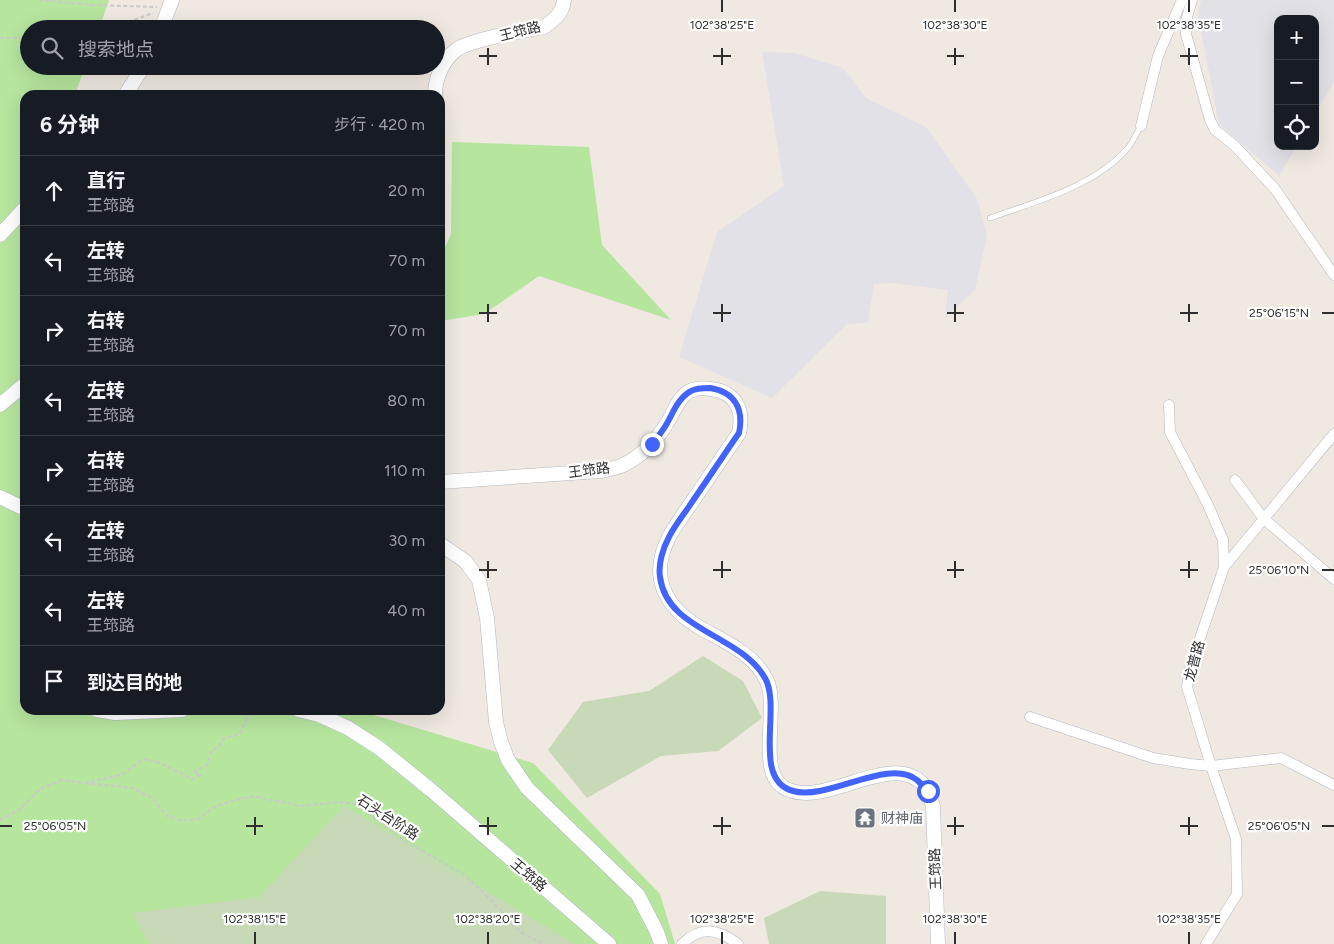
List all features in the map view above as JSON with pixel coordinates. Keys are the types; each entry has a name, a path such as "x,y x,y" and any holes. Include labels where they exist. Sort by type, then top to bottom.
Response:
{"main road":[{"name":"王筇路","path":"445,62 456,50 470,43 544,27 560,14 564,0"},
{"path":"165,20 171,4"},
{"path":"128,90 138,75"},
{"name":"王筇路","path":"436,90 438,75"},
{"path":"0,235 20,213"},
{"path":"0,406 20,388"},
{"name":"王筇路","path":"445,482 601,471 622,466 652,444 666,425 680,399 692,390 705,388 719,390 731,396 739,409 741,422 739,433 669,536 661,556 659,576 665,594 677,611 695,625 742,651 759,667 768,683 771,702 770,754 772,772 781,786 793,791 812,793 881,775 901,773 916,779 928,791 933,806 938,944"},
{"path":"0,497 20,507"},
{"path":"445,547 465,561 479,580 487,618 496,722 508,760 527,788 638,895 661,944"},
{"name":"王筇路","path":"319,715 348,728 379,748 431,790 610,944"}],"street":[{"path":"1141,126 1158,56 1182,0"},
{"path":"1192,0 1186,21 1186,34 1210,120 1216,130 1234,145 1275,189 1334,274"},
{"path":"1169,406 1170,432 1208,505 1223,540 1224,568"},
{"name":"龙普路","path":"1206,944 1237,894 1236,839 1187,687 1190,668 1224,568 1334,434"},
{"path":"1235,480 1264,518 1334,579"},
{"path":"1030,717 1152,758 1211,766 1281,758 1334,785"},
{"path":"682,944 692,934 708,931 723,933 738,944"}],"lane":[{"path":"990,218 1067,191 1091,177 1127,149 1141,126"}],"path":[{"path":"39,0 91,5 171,4"},
{"path":"132,20 171,4"},
{"path":"0,38 20,38"},
{"path":"86,783 123,774 142,759 158,762 192,779 200,775 194,772 207,765 211,752 220,745 223,738 239,734 249,715"},
{"name":"石头台阶路","path":"0,820 18,810 40,789 62,780 133,788 152,798 167,816 182,821 198,819 211,809 225,803 249,797 302,806 341,802 356,804 405,841 465,875 501,910 507,920 525,935 544,944"}],"shaded area":[{"path":"1201,0 1334,0 1334,82 1319,107 1319,15 1274,15 1274,150 1295,150 1279,176 1219,124 1198,16"},
{"path":"762,52 795,53 843,68 866,98 926,127 977,199 987,236 975,290 945,318 948,290 893,283 874,284 868,323 847,324 772,398 679,357 717,232 784,186"}],"green space":[{"path":"0,0 109,0 102,20 20,20 20,75 82,75 77,90 20,90 20,715 374,715 533,763 660,894 675,944 0,944"},
{"path":"452,142 589,147 602,245 671,320 539,276 484,314 445,320 445,248 451,234"},
{"path":"703,656 743,681 762,718 718,751 661,756 587,798 548,750 583,702 649,691"},
{"path":"344,806 575,944 150,944 132,913 259,897"},
{"path":"820,891 886,896 886,944 769,944 764,918"}],"place":[{"name":"财神庙","path":"865,818"}],"route":[{"path":"652,444 666,425 680,399 692,390 705,388 719,390 731,396 739,409 741,422 739,433 669,536 661,556 659,576 665,594 677,611 695,625 742,651 759,667 768,683 771,702 770,754 772,772 781,786 793,791 812,793 881,775 901,773 916,779 928,791"}]}
